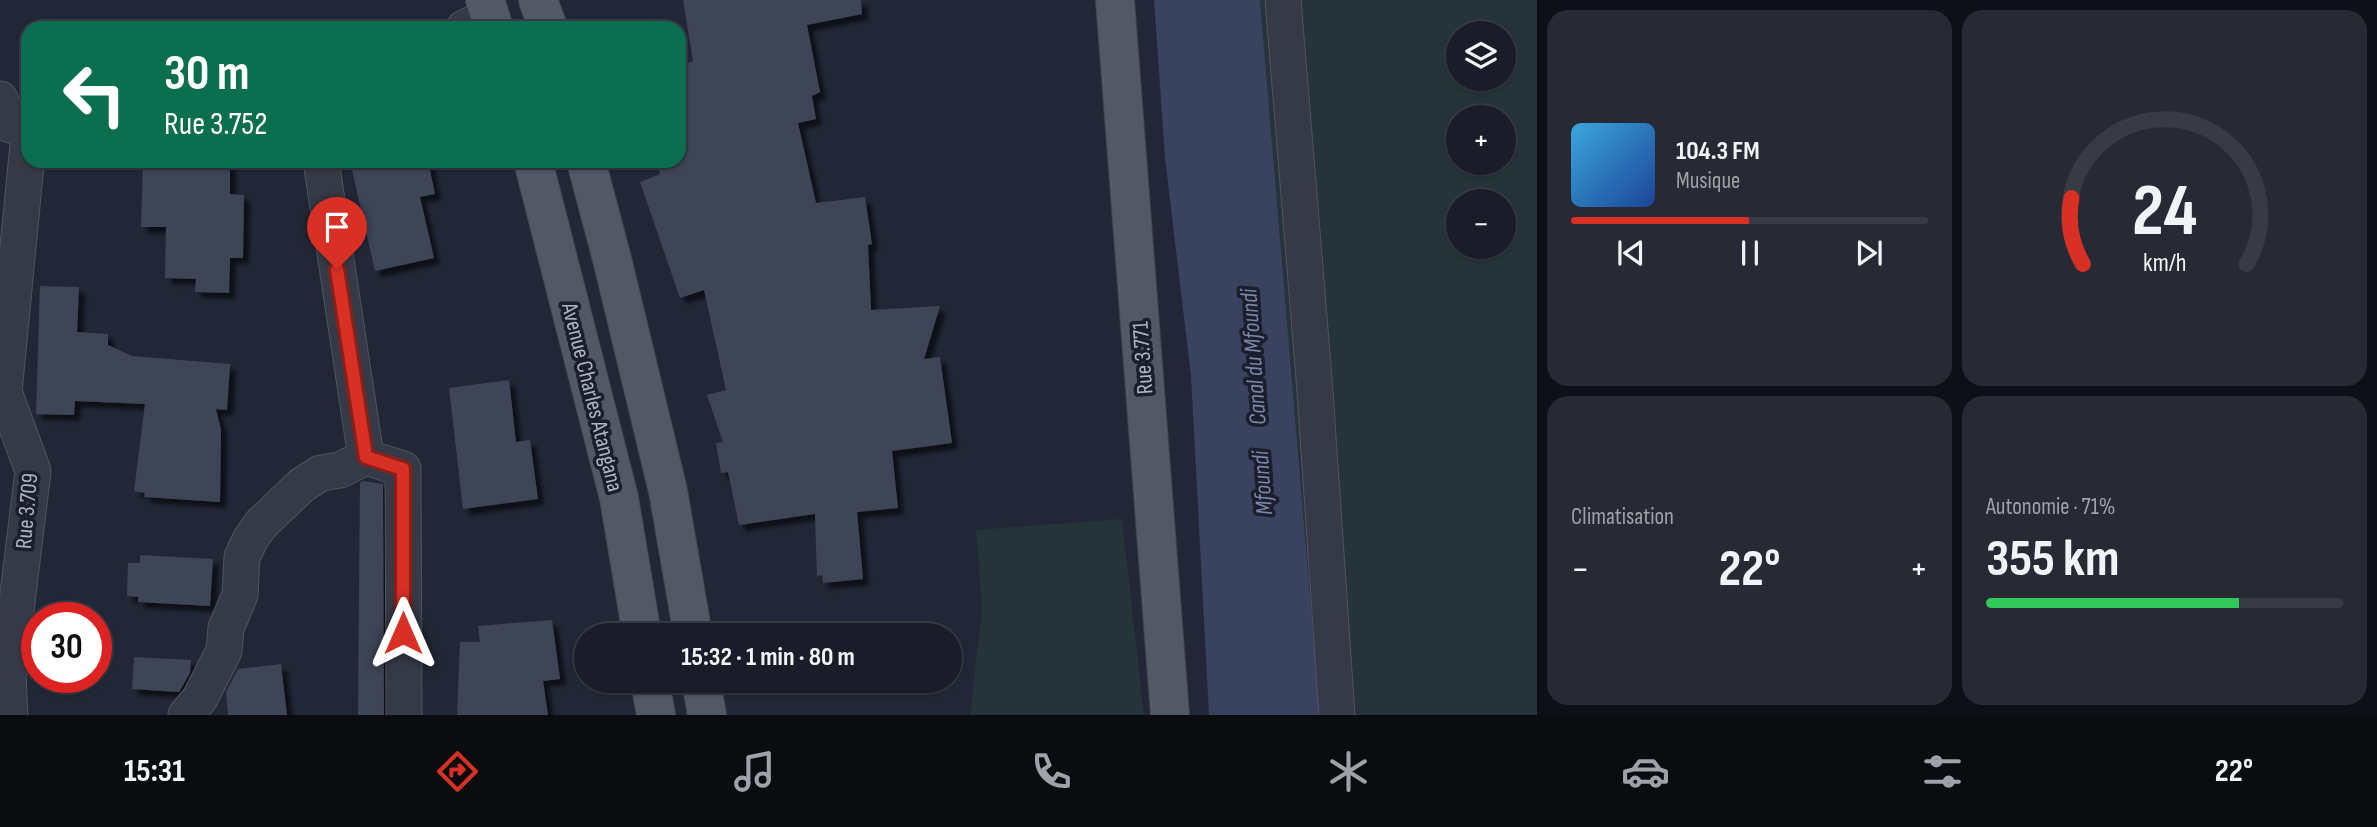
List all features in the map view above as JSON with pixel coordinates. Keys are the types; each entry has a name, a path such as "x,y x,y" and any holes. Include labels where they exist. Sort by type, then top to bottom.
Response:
{"main road":[{"path":"538,0 546,21"},
{"name":"Rue 3.771","path":"1115,0 1170,715"},
{"name":"Avenue Charles Atangana","path":"535,168 619,498 640,623"},
{"path":"588,168 668,492 691,623"},
{"path":"652,693 656,715"},
{"path":"703,693 707,715"}],"street":[{"path":"1283,0 1314,379 1337,715"},
{"name":"Rue 3.709","path":"10,715 8,676 33,471 4,392 13,122"},
{"path":"322,168 366,457"},
{"path":"186,715 200,698 224,651 226,628 240,595 242,557 261,524 302,485 321,473 340,470 366,457 403,469 404,715"}],"shaded area":[{"path":"1260,0 1537,0 1537,715 1320,715"},
{"path":"1122,519 1144,715 970,715 982,609 976,530"}],"water":[{"path":"1154,0 1260,0 1320,715 1209,715 1191,376 1165,158"}],"building":[{"path":"683,0 861,0 862,14 807,25 820,92 812,96 816,119 798,123 816,203 865,197 872,244 868,245 871,310 940,306 924,359 940,357 952,443 892,451 898,508 857,512 863,579 823,583 822,575 817,576 815,514 739,525 728,472 721,473 716,443 723,442 707,395 726,390 704,290 680,298 640,182 660,174 658,168 686,168 686,64 693,61"},
{"path":"143,168 230,168 230,194 244,195 243,258 230,258 229,293 195,292 196,279 165,278 166,227 141,227"},
{"path":"352,168 429,168 435,194 420,197 434,258 375,271"},
{"path":"40,286 79,287 77,332 108,334 108,345 132,356 230,364 227,410 216,409 221,430 220,502 144,497 145,493 134,491 145,404 75,401 74,415 36,414"},
{"path":"509,380 516,442 530,440 538,499 463,509 449,388"},
{"path":"363,481 383,484 384,715 358,715 360,483"},
{"path":"140,555 213,559 210,606 138,602 138,597 127,596 128,563 140,563"},
{"path":"552,620 560,679 543,681 548,715 457,715 460,642 480,642 478,626"},
{"path":"134,657 191,660 190,673 179,692 132,689"},
{"path":"281,664 287,715 228,715 226,692 238,669"}],"route":[{"path":"337,269 366,457 403,469 403,633"}],"water label":[{"name":"Canal du Mfoundi","path":"1253,357"},
{"name":"Mfoundi","path":"1262,483"}]}
